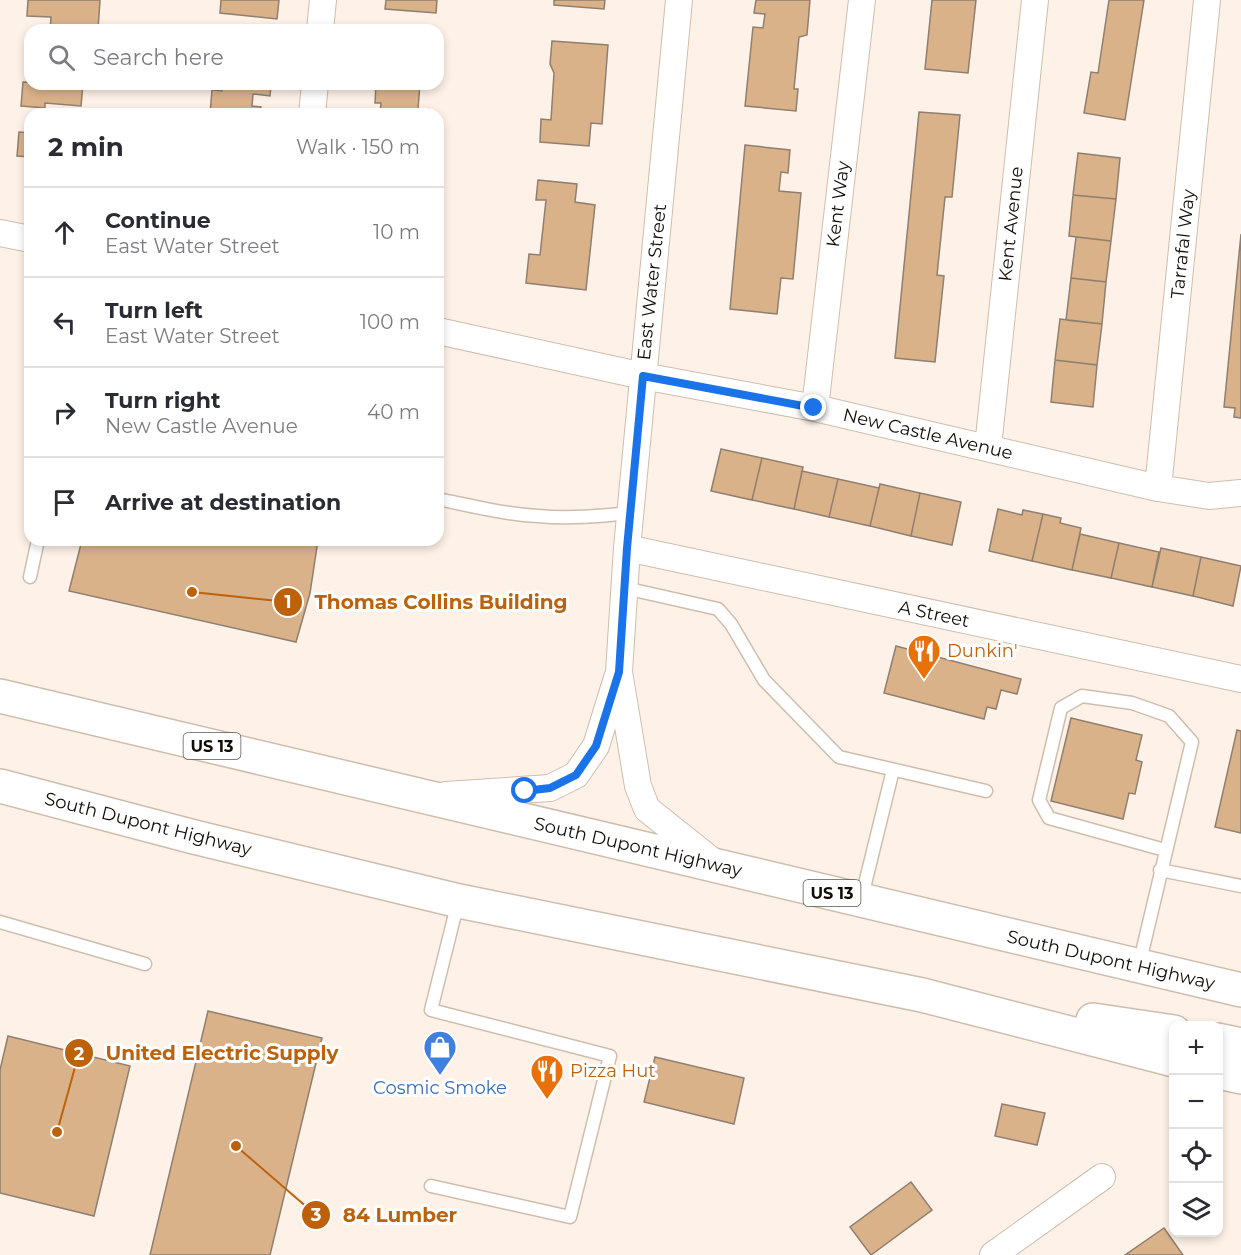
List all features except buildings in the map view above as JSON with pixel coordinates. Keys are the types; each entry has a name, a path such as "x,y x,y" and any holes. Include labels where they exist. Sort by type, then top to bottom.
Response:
{"highway":[{"name":"South Dupont Highway","path":"0,696 1241,990"},
{"name":"South Dupont Highway","path":"0,786 194,837 459,901 922,995 1169,1059"},
{"path":"922,995 1169,1031"},
{"path":"1223,1041 1241,1045"},
{"path":"1223,1072 1241,1077"}],"street":[{"path":"321,24 323,0"},
{"name":"East Water Street","path":"423,796 550,788 576,775 596,746 619,672 627,548 679,0"},
{"name":"Kent Way","path":"814,408 862,0"},
{"name":"Kent Avenue","path":"988,447 1035,0"},
{"name":"Tarrafal Way","path":"1158,488 1207,0"},
{"path":"313,108 314,90"},
{"path":"0,232 24,238"},
{"name":"New Castle Avenue","path":"444,332 643,376 814,408 1158,488 1209,496 1241,493"},
{"name":"A Street","path":"627,548 1241,680"},
{"name":"East Water Street","path":"619,672 638,786 647,809 718,866"},
{"path":"993,1255 1102,1177"}],"lane":[{"path":"444,500 494,511 539,516 579,517 631,513"},
{"path":"30,578 37,546"},
{"path":"625,588 718,609 731,624 764,680 839,757 986,791"},
{"path":"1139,966 1192,742 1169,716 1132,703 1082,696 1061,708 1039,800 1049,818 1165,850"},
{"path":"861,900 893,770"},
{"path":"1160,870 1241,886"},
{"path":"431,1186 570,1217 610,1056 431,1010 459,901"},
{"path":"0,922 145,964"}],"place":[{"name":"Thomas Collins Building","path":"192,592"},
{"name":"Dunkin'","path":"924,680"},
{"name":"Cosmic Smoke","path":"440,1076"},
{"name":"Pizza Hut","path":"547,1100"},
{"name":"United Electric Supply","path":"57,1132"},
{"name":"84 Lumber","path":"236,1146"}],"route":[{"path":"525,791 550,788 576,775 596,746 619,672 627,548 643,376 814,408"}]}
